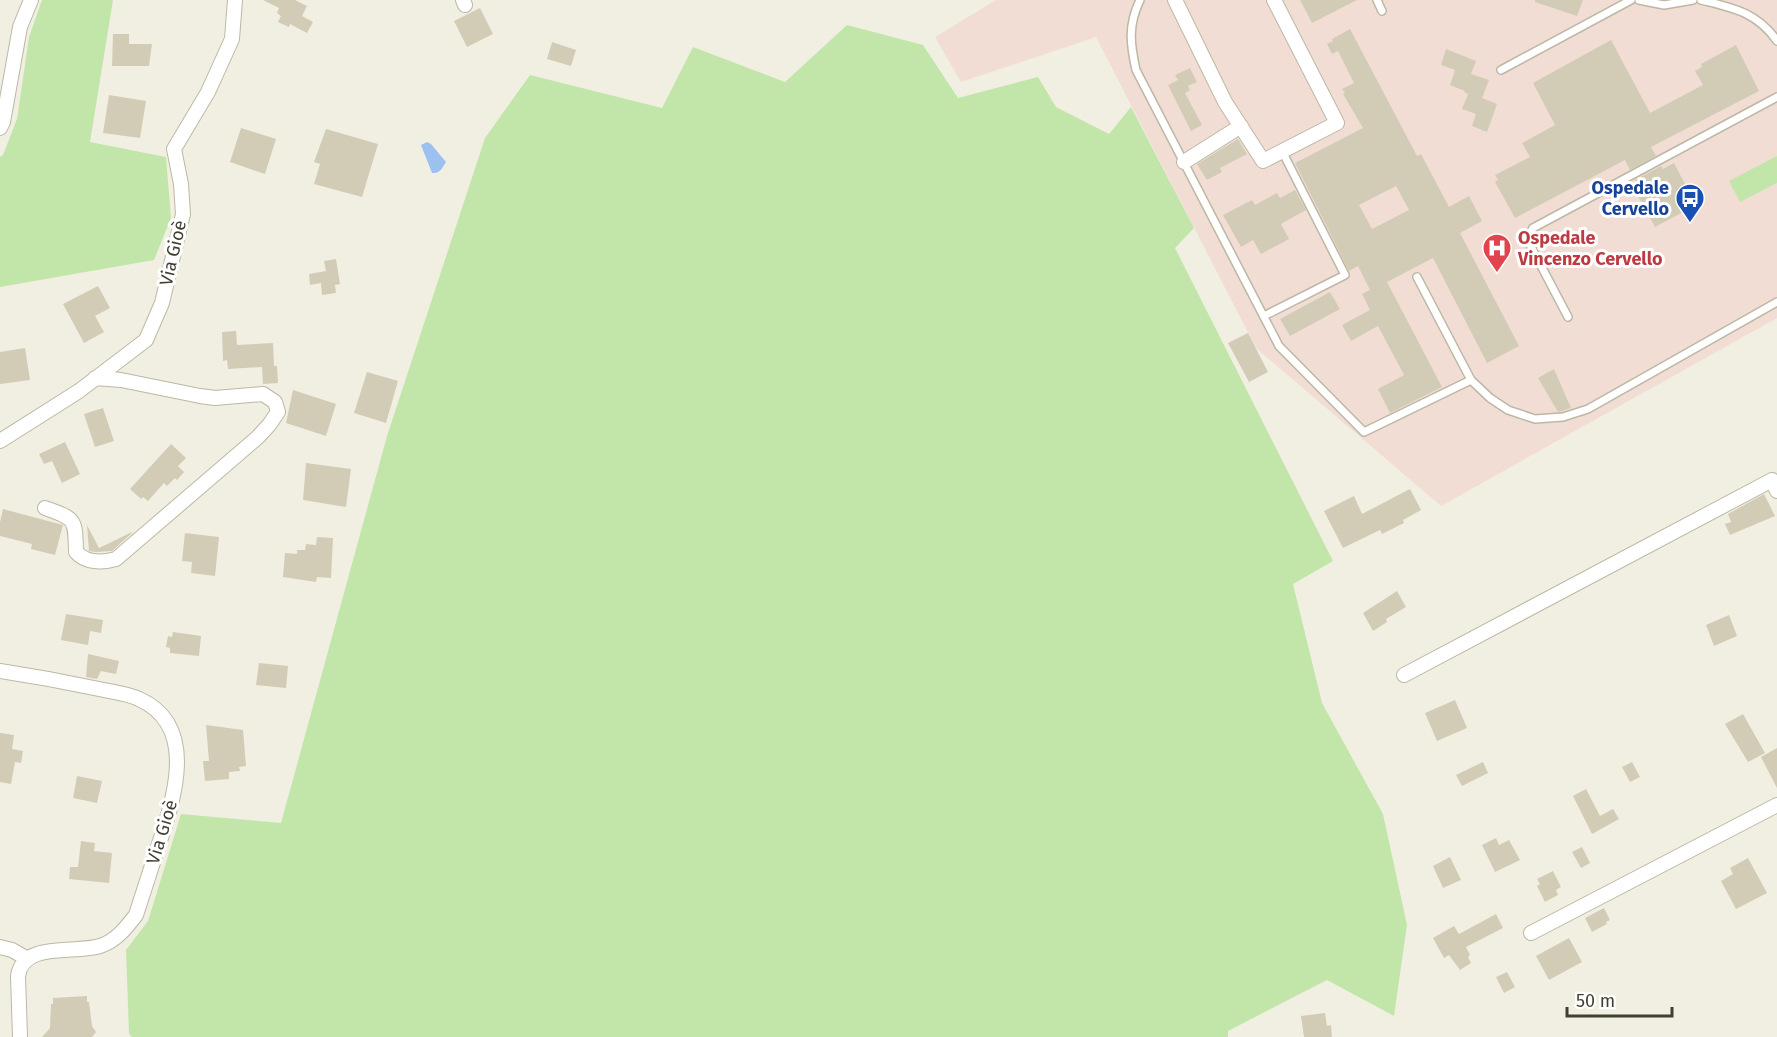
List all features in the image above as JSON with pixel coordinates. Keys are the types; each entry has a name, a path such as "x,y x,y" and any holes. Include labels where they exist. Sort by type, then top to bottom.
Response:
{"street":[{"path":"0,128 20,27 31,0"},
{"name":"Via Gioè","path":"0,441 95,378 146,340 162,303 183,214 181,184 174,149 208,92 232,39 234,0"},
{"path":"1175,0 1225,102 1263,161 1338,123 1274,0"},
{"path":"1184,162 1241,126"},
{"path":"45,508 65,515 72,521 75,525 76,552 85,560 116,559 258,437 278,412 275,402 262,394 208,397 121,380 95,378"},
{"path":"1404,675 1772,480 1777,491"},
{"name":"Via Gioè","path":"0,671 35,676 138,698 154,707 166,721 174,738 177,756 176,783 167,821 136,915 114,939 99,946 39,953 26,958"},
{"path":"1531,933 1777,805"},
{"path":"0,947 26,958 19,969 18,976 20,1037"}],"lane":[{"path":"1140,0 1131,24 1130,46 1136,70 1279,346 1364,432 1471,380"},
{"path":"1377,0 1383,11"},
{"path":"1501,70 1631,0"},
{"path":"1639,0 1664,5 1693,0"},
{"path":"1701,0 1752,16 1771,32 1777,41"},
{"path":"1568,317 1527,240 1533,228 1777,97"},
{"path":"1264,316 1345,275 1282,152"},
{"path":"1417,277 1471,380 1490,398 1508,410 1535,419 1563,417 1588,409 1777,302"}],"shaded area":[{"name":"Ospedale Vincenzo Cervello","path":"996,0 1777,0 1777,318 1441,506 1256,348 1096,37 961,82 935,37"}],"green space":[{"path":"42,0 113,0 90,142 166,157 171,218 154,260 0,287 0,157 3,155 17,119 29,37"},
{"path":"847,25 923,45 958,98 1038,77 1056,107 1109,134 1131,107 1194,228 1175,248 1333,561 1293,584 1322,703 1383,814 1407,925 1394,1016 1327,980 1228,1031 1228,1037 132,1037 129,1034 126,950 148,921 181,814 281,823 387,436 485,138 530,75 662,108 693,47 785,82"},
{"path":"1777,156 1777,183 1740,202 1729,181"}],"water":[{"path":"427,142 446,162 437,173 432,173 421,145"}],"building":[{"path":"263,0 295,0 307,6 302,16 313,22 307,33 290,24 289,27 278,22 281,16 277,13 279,8"},
{"path":"1300,0 1357,0 1312,23"},
{"path":"1535,0 1583,0 1577,16 1535,2"},
{"path":"480,8 493,34 467,47 454,21"},
{"path":"1350,29 1417,156 1421,154 1449,207 1469,196 1482,221 1460,233 1519,346 1487,363 1433,258 1387,282 1442,387 1390,413 1378,389 1404,375 1378,326 1351,341 1342,325 1370,310 1362,294 1370,290 1358,266 1349,271 1295,163 1363,128 1343,94 1345,93 1342,89 1354,83 1338,51 1332,54 1327,44 1333,41 1332,39","holes":["1396,186 1409,210 1372,229 1359,205"]},
{"path":"113,34 129,34 129,44 152,44 149,66 112,66"},
{"path":"1611,40 1650,113 1703,85 1695,71 1702,67 1701,64 1736,45 1759,91 1651,147 1656,156 1630,170 1625,160 1515,218 1495,182 1498,180 1495,175 1530,157 1522,143 1555,125 1533,83"},
{"path":"552,42 576,50 571,66 547,59"},
{"path":"1446,49 1476,61 1471,74 1489,80 1482,98 1497,104 1487,132 1472,126 1476,114 1462,109 1468,94 1450,85 1455,70 1441,65"},
{"path":"1190,68 1197,82 1188,86 1190,90 1185,93 1202,125 1191,131 1168,85 1178,80 1175,75"},
{"path":"109,95 146,101 140,138 103,133"},
{"path":"241,128 276,139 265,174 230,162"},
{"path":"326,129 378,144 362,197 314,184 320,164 314,162"},
{"path":"1238,139 1247,154 1220,168 1222,172 1207,180 1197,164"},
{"path":"1674,163 1696,205 1655,227 1632,185 1636,183 1635,180 1661,166 1663,169"},
{"path":"1295,190 1306,210 1281,224 1289,239 1261,254 1253,240 1241,247 1223,215 1252,200 1255,205 1277,193 1280,198"},
{"path":"336,259 340,284 335,285 336,293 322,295 321,283 310,285 309,274 326,271 324,261"},
{"path":"98,286 110,308 95,316 104,332 84,343 63,304"},
{"path":"1330,292 1340,309 1290,336 1280,319"},
{"path":"236,331 237,345 273,343 274,366 277,366 278,383 263,384 262,367 228,369 227,360 223,361 222,332"},
{"path":"1248,333 1268,372 1249,382 1228,343"},
{"path":"25,348 30,380 0,384 0,352"},
{"path":"1554,369 1571,408 1558,412 1538,378"},
{"path":"367,372 398,381 386,423 354,413"},
{"path":"293,390 336,404 326,436 286,423"},
{"path":"103,408 114,441 95,447 84,414"},
{"path":"65,442 80,474 62,483 52,461 44,464 39,454"},
{"path":"171,444 186,458 178,466 184,472 167,486 164,483 148,501 143,497 141,499 130,489"},
{"path":"306,463 351,469 346,507 303,500"},
{"path":"1410,489 1421,510 1403,520 1404,523 1382,534 1380,530 1343,548 1324,511 1354,496 1362,514"},
{"path":"1764,494 1775,516 1730,535 1725,524 1731,522 1728,514"},
{"path":"3,509 63,525 55,555 31,549 32,544 0,536"},
{"path":"87,525 99,548 132,533 112,551 89,551"},
{"path":"185,533 219,537 215,576 191,573 192,562 182,561"},
{"path":"317,537 333,538 331,578 317,577 316,582 283,577 285,553 297,554 297,550 305,550 306,544 316,545"},
{"path":"1397,591 1406,607 1386,619 1387,622 1373,631 1363,613"},
{"path":"66,614 103,620 101,633 90,631 88,645 61,640"},
{"path":"1729,615 1737,636 1714,646 1706,625"},
{"path":"173,632 201,636 199,656 170,653 170,648 166,647 168,636 172,637"},
{"path":"88,654 119,661 116,674 101,671 97,679 86,677"},
{"path":"259,663 288,666 286,688 256,685"},
{"path":"1455,700 1467,728 1437,741 1425,713"},
{"path":"1743,714 1765,753 1748,762 1725,724"},
{"path":"206,725 243,730 246,766 239,767 240,771 229,772 229,779 205,781 203,761 209,761"},
{"path":"0,733 14,735 12,749 23,751 21,763 15,762 11,784 0,782"},
{"path":"1777,748 1777,788 1761,757"},
{"path":"1483,762 1488,773 1462,786 1456,775"},
{"path":"1632,762 1640,777 1630,782 1622,767"},
{"path":"77,776 102,781 97,803 73,798"},
{"path":"1586,789 1600,816 1613,809 1619,819 1592,834 1573,796"},
{"path":"1496,838 1499,845 1509,840 1520,860 1495,872 1482,845"},
{"path":"81,841 95,843 94,851 112,853 109,883 69,879 70,867 78,867"},
{"path":"1582,847 1590,863 1581,868 1572,852"},
{"path":"1450,857 1461,880 1443,888 1433,866"},
{"path":"1748,858 1767,893 1736,909 1721,881 1733,874 1730,868"},
{"path":"1553,871 1561,887 1556,890 1558,895 1545,902 1537,886 1540,884 1537,879"},
{"path":"1604,908 1610,920 1592,932 1585,918"},
{"path":"1496,914 1503,928 1466,947 1471,963 1460,970 1449,955 1444,958 1433,938 1454,926 1459,934"},
{"path":"1569,938 1582,962 1549,980 1536,956"},
{"path":"1507,972 1515,987 1504,993 1496,977"},
{"path":"87,996 92,1026 96,1032 92,1037 42,1037 50,1028 53,998"},
{"path":"1325,1013 1327,1026 1331,1025 1332,1037 1304,1037 1301,1016"}],"place":[{"name":"Ospedale Cervello","path":"1690,224"},
{"name":"Ospedale Vincenzo Cervello","path":"1497,274"}]}
